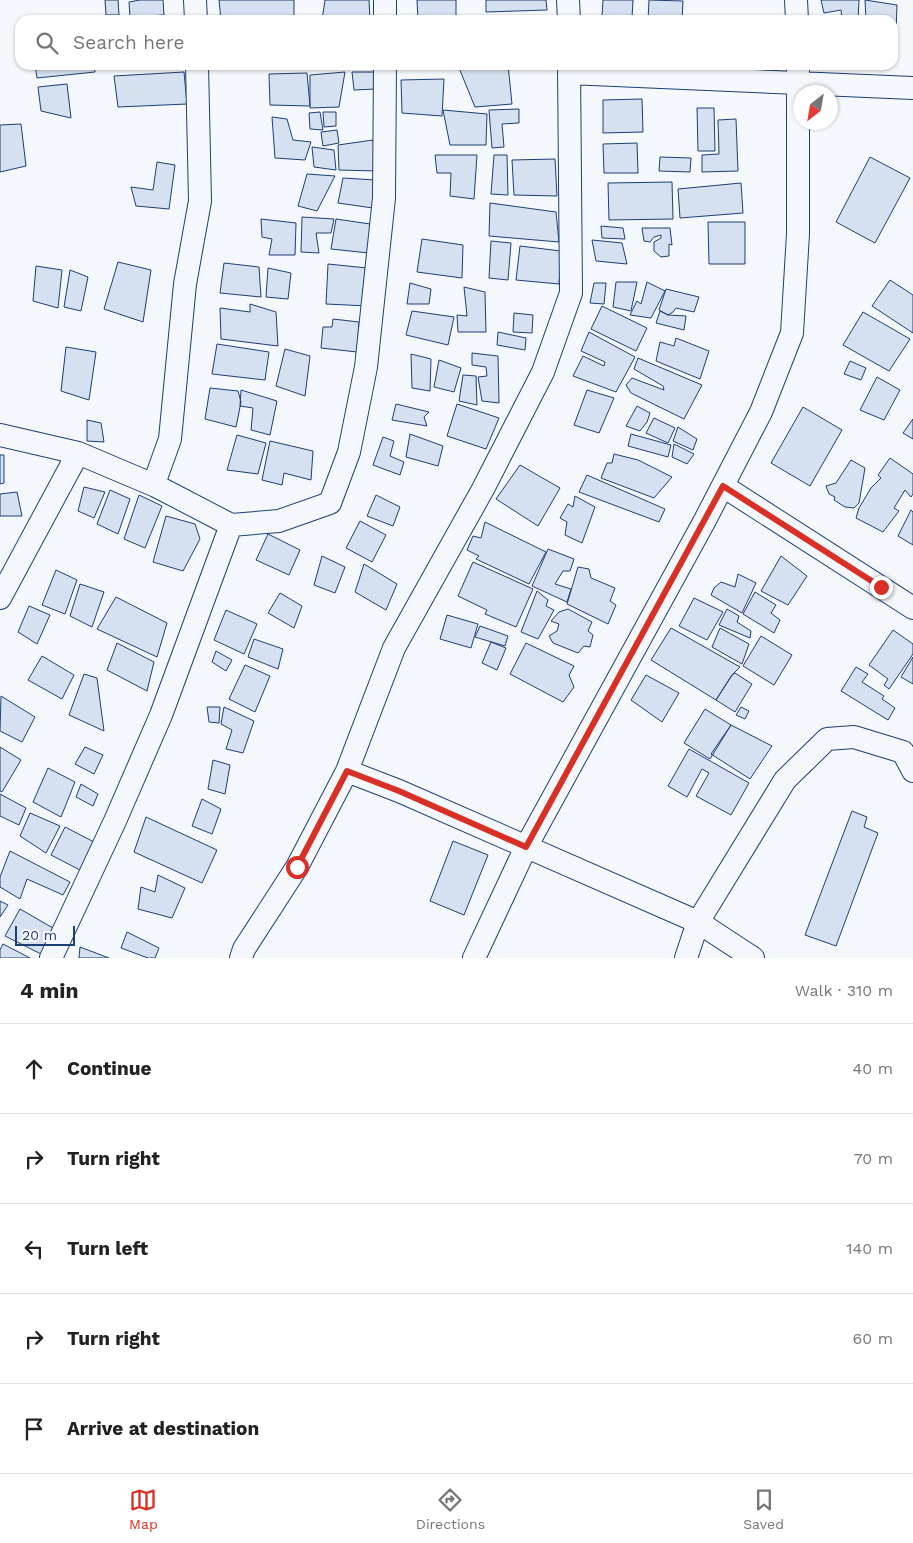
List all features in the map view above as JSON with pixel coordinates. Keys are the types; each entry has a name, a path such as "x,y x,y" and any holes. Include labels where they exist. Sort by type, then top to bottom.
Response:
{"street":[{"path":"195,0 196,15"},
{"path":"385,0 385,15"},
{"path":"568,0 568,15"},
{"path":"796,0 797,15"},
{"path":"156,486 156,478 170,439 185,284 200,201 197,70"},
{"path":"0,434 78,453 156,486 232,525 279,520 330,503 349,452 366,367 384,198 385,70"},
{"path":"241,958 244,949 297,867 347,771 394,648 483,489 538,381 571,293 569,70"},
{"path":"615,70 798,74 913,88"},
{"path":"474,958 526,847 723,486 761,412 792,333 798,234 798,74"},
{"path":"0,598 78,453"},
{"path":"723,486 913,608"},
{"path":"51,958 115,821 161,715 232,525"},
{"path":"686,958 698,922 785,780 828,740 854,737 903,752 913,771"},
{"path":"347,771 399,791 698,922 753,958"}],"building":[{"path":"105,0 118,0 119,15 106,15"},
{"path":"163,0 164,15 130,15 129,2"},
{"path":"219,0 294,0 294,15 220,15"},
{"path":"325,0 369,0 370,15 323,15"},
{"path":"417,0 456,0 456,15 418,15"},
{"path":"486,0 546,0 547,10 486,12"},
{"path":"603,0 633,0 632,15 602,15"},
{"path":"649,0 683,1 682,15 648,15"},
{"path":"821,0 859,0 858,15 842,15 841,10 824,13"},
{"path":"865,0 897,5 897,15 866,15"},
{"path":"36,70 95,70 95,72 37,78"},
{"path":"460,70 509,70 512,104 475,107"},
{"path":"184,72 187,104 118,107 114,76"},
{"path":"345,72 339,107 310,108 310,75"},
{"path":"352,72 376,72 376,89 354,90"},
{"path":"307,73 310,106 270,105 269,74"},
{"path":"444,79 442,116 402,113 401,80"},
{"path":"67,84 71,118 41,111 38,87"},
{"path":"642,99 643,132 603,133 603,100"},
{"path":"697,108 714,108 715,151 698,151"},
{"path":"519,109 519,123 502,124 504,147 492,148 489,110"},
{"path":"443,110 487,114 486,145 450,145"},
{"path":"320,112 323,130 310,129 309,113"},
{"path":"323,112 336,112 336,126 324,127"},
{"path":"272,117 287,119 293,140 311,142 305,160 275,158"},
{"path":"736,119 738,171 702,172 702,155 719,154 718,120"},
{"path":"21,124 26,166 0,172 0,125"},
{"path":"337,130 339,143 323,146 321,132"},
{"path":"373,140 377,171 339,170 338,145"},
{"path":"637,143 638,173 604,173 603,144"},
{"path":"312,147 334,150 336,170 314,167"},
{"path":"435,155 477,155 474,199 450,196 451,173 437,173"},
{"path":"494,155 507,155 508,195 491,194"},
{"path":"660,157 691,158 690,172 659,171"},
{"path":"870,157 910,178 875,243 836,222"},
{"path":"555,159 557,196 514,195 512,160"},
{"path":"157,162 175,165 169,209 136,206 131,187 153,190"},
{"path":"307,174 335,176 317,211 298,206"},
{"path":"343,178 375,180 373,208 338,203"},
{"path":"672,182 673,219 609,220 608,183"},
{"path":"741,183 743,213 680,218 678,189"},
{"path":"490,203 556,212 559,242 489,236"},
{"path":"302,217 334,219 331,233 316,233 319,253 301,252"},
{"path":"261,219 296,223 295,255 269,255 272,239 262,237"},
{"path":"336,219 370,224 369,253 331,249"},
{"path":"708,222 745,222 745,264 709,264"},
{"path":"601,226 623,228 625,239 602,238"},
{"path":"642,228 670,228 672,245 669,244 669,256 661,257 654,251 654,242 661,238 661,235 654,237 650,242 644,241"},
{"path":"422,239 463,245 462,278 417,272"},
{"path":"592,240 622,243 627,264 596,261"},
{"path":"491,241 511,243 508,280 489,278"},
{"path":"520,246 561,251 559,284 516,280"},
{"path":"118,262 151,270 143,322 104,309"},
{"path":"224,263 259,267 261,297 220,293"},
{"path":"328,264 367,268 368,306 326,304"},
{"path":"36,266 62,270 58,308 33,301"},
{"path":"268,268 291,273 288,299 266,297"},
{"path":"70,270 88,277 81,311 64,307"},
{"path":"890,280 913,295 913,333 872,306"},
{"path":"616,282 637,282 631,311 613,307"},
{"path":"647,282 665,291 651,318 630,315 637,301 641,304"},
{"path":"410,283 431,289 429,304 407,304"},
{"path":"594,283 606,283 604,304 590,303"},
{"path":"464,287 485,292 486,332 458,332 457,315 467,316"},
{"path":"666,289 699,297 694,312 676,308 668,315 659,310"},
{"path":"250,304 276,312 278,346 221,339 220,308 250,312"},
{"path":"602,306 647,328 636,351 591,329"},
{"path":"412,311 454,317 448,345 406,335"},
{"path":"660,311 668,315 686,316 684,330 656,323"},
{"path":"863,312 910,339 889,371 843,345"},
{"path":"514,313 533,315 532,333 513,332"},
{"path":"333,319 359,322 357,352 321,348 323,327 332,327"},
{"path":"498,332 526,338 525,350 497,345"},
{"path":"589,332 635,357 616,392 573,376 583,356 604,366 605,362 581,351"},
{"path":"676,338 709,351 700,379 656,361 660,342 674,346"},
{"path":"217,344 269,352 265,380 212,374"},
{"path":"66,347 96,352 89,400 61,391"},
{"path":"285,349 310,356 305,396 276,386"},
{"path":"472,353 498,356 499,403 482,401 478,377 487,376 486,367 472,365"},
{"path":"411,354 431,359 430,391 412,388"},
{"path":"638,358 702,385 684,419 631,393 626,385 632,378 664,390 663,386 634,369"},
{"path":"439,360 461,368 454,392 434,387"},
{"path":"850,361 866,368 861,380 844,374"},
{"path":"463,375 476,376 477,405 459,401"},
{"path":"877,377 900,390 884,420 860,410"},
{"path":"210,388 238,391 241,402 236,427 205,419"},
{"path":"241,390 277,401 270,435 251,430 253,408 240,406"},
{"path":"587,390 614,398 599,433 574,425"},
{"path":"396,404 429,412 424,417 427,426 392,420"},
{"path":"457,404 499,418 486,449 447,436"},
{"path":"637,406 650,413 647,422 640,431 626,426"},
{"path":"803,407 842,430 810,486 771,463"},
{"path":"654,418 675,428 668,443 646,433"},
{"path":"913,419 913,439 903,433"},
{"path":"87,420 101,423 104,442 87,441"},
{"path":"678,427 697,439 693,450 673,441"},
{"path":"410,434 443,446 438,466 406,457"},
{"path":"631,434 671,445 668,457 628,446"},
{"path":"237,435 266,443 258,474 227,470"},
{"path":"383,437 394,441 390,456 404,462 400,475 373,465"},
{"path":"270,441 313,451 311,480 284,473 282,485 262,480"},
{"path":"674,444 694,454 687,464 672,457"},
{"path":"614,454 638,460 672,477 654,498 601,478 607,463 612,463"},
{"path":"0,455 4,455 4,483 0,484"},
{"path":"890,458 913,474 913,494 911,497 905,490 894,508 899,511 883,532 856,518 859,508 871,488 881,478 878,475"},
{"path":"851,460 865,468 859,503 854,508 845,507 834,500 835,497 829,494 826,486 836,483"},
{"path":"520,465 560,488 538,526 496,499"},
{"path":"587,475 665,509 659,522 579,492"},
{"path":"84,487 105,492 94,518 78,511"},
{"path":"110,490 130,499 118,534 97,524"},
{"path":"17,492 22,516 0,516 0,494"},
{"path":"139,495 162,506 145,548 124,539"},
{"path":"376,495 400,507 393,526 367,516"},
{"path":"575,496 595,507 582,543 565,535 567,522 560,518 568,504 573,507"},
{"path":"911,510 913,512 913,545 898,536"},
{"path":"166,516 195,524 200,539 183,571 153,562"},
{"path":"360,521 386,535 372,562 346,548"},
{"path":"485,522 546,552 529,584 476,559 479,556 467,550 473,536 481,538"},
{"path":"268,534 300,550 289,575 256,560"},
{"path":"548,549 574,559 570,571 563,571 555,584 571,589 567,602 532,586"},
{"path":"322,556 345,567 335,593 314,585"},
{"path":"781,556 807,576 788,605 761,591"},
{"path":"473,562 533,589 516,627 485,614 487,610 458,596"},
{"path":"364,564 397,584 386,610 355,592"},
{"path":"578,567 589,569 591,578 615,588 610,601 616,605 608,624 567,604"},
{"path":"56,570 77,580 65,614 42,605"},
{"path":"738,574 756,583 742,613 711,595 714,588 721,582 735,587"},
{"path":"80,584 104,592 92,627 70,616"},
{"path":"537,591 548,600 546,606 554,610 538,639 521,632"},
{"path":"755,592 776,605 771,613 780,620 774,633 743,614"},
{"path":"280,593 302,606 294,628 268,613"},
{"path":"116,597 167,623 157,657 97,629"},
{"path":"694,598 723,612 707,640 679,626"},
{"path":"29,606 50,615 37,644 18,632"},
{"path":"568,609 592,622 588,631 593,635 590,647 584,646 578,653 553,643 549,636 557,631 559,624 551,621 559,612"},
{"path":"727,609 739,616 737,622 751,631 750,638 719,625"},
{"path":"226,610 257,624 244,654 214,640"},
{"path":"447,615 478,624 471,648 440,639"},
{"path":"480,626 508,636 505,646 475,637"},
{"path":"671,628 740,667 732,675 716,700 651,660"},
{"path":"720,628 749,644 742,664 712,647"},
{"path":"893,630 913,644 913,654 889,689 884,685 888,679 869,665"},
{"path":"761,636 792,655 774,685 743,666"},
{"path":"254,639 283,649 278,669 248,657"},
{"path":"491,642 506,648 497,670 482,663"},
{"path":"117,643 154,662 147,691 107,670"},
{"path":"526,643 574,666 569,675 574,687 563,702 510,674"},
{"path":"216,651 232,660 226,671 212,662"},
{"path":"42,656 74,675 62,699 28,680"},
{"path":"913,657 913,684 901,677"},
{"path":"245,665 270,676 255,712 229,699"},
{"path":"856,667 868,674 862,682 884,696 882,699 895,708 888,720 841,691"},
{"path":"735,673 752,684 735,712 716,700"},
{"path":"84,674 97,678 104,731 69,715"},
{"path":"646,675 679,693 662,722 631,700"},
{"path":"1,696 35,717 22,742 0,731"},
{"path":"207,707 220,707 219,723 209,722"},
{"path":"224,707 254,721 243,753 226,749 232,730 221,724"},
{"path":"741,707 749,711 745,719 736,715"},
{"path":"705,709 731,725 710,759 684,743"},
{"path":"731,725 772,746 750,779 711,754"},
{"path":"0,747 21,760 2,792 0,791"},
{"path":"85,747 103,755 94,774 75,764"},
{"path":"689,749 749,783 731,815 696,796 709,773 702,769 687,797 668,786"},
{"path":"213,760 230,765 225,794 208,789"},
{"path":"48,768 75,782 61,817 33,802"},
{"path":"81,784 98,794 93,806 76,797"},
{"path":"0,794 26,808 19,825 0,816"},
{"path":"202,799 221,809 212,834 192,826"},
{"path":"852,811 867,817 864,827 878,833 836,946 805,935"},
{"path":"30,813 60,826 46,853 20,836"},
{"path":"146,817 217,850 202,883 134,852"},
{"path":"65,827 94,842 80,870 51,855"},
{"path":"453,841 488,855 464,915 430,901"},
{"path":"10,851 70,882 63,895 27,879 20,899 0,887 0,877"},
{"path":"158,875 185,888 172,918 138,909 141,887 155,892"},
{"path":"0,901 8,905 0,917"},
{"path":"20,909 53,928 41,954 5,936"},
{"path":"127,932 159,948 155,958 148,958 121,948"},
{"path":"3,944 30,958 0,958 0,950"},
{"path":"80,947 109,958 79,958"}],"route":[{"path":"297,867 347,771 399,791 526,847 723,486 881,587"}]}
